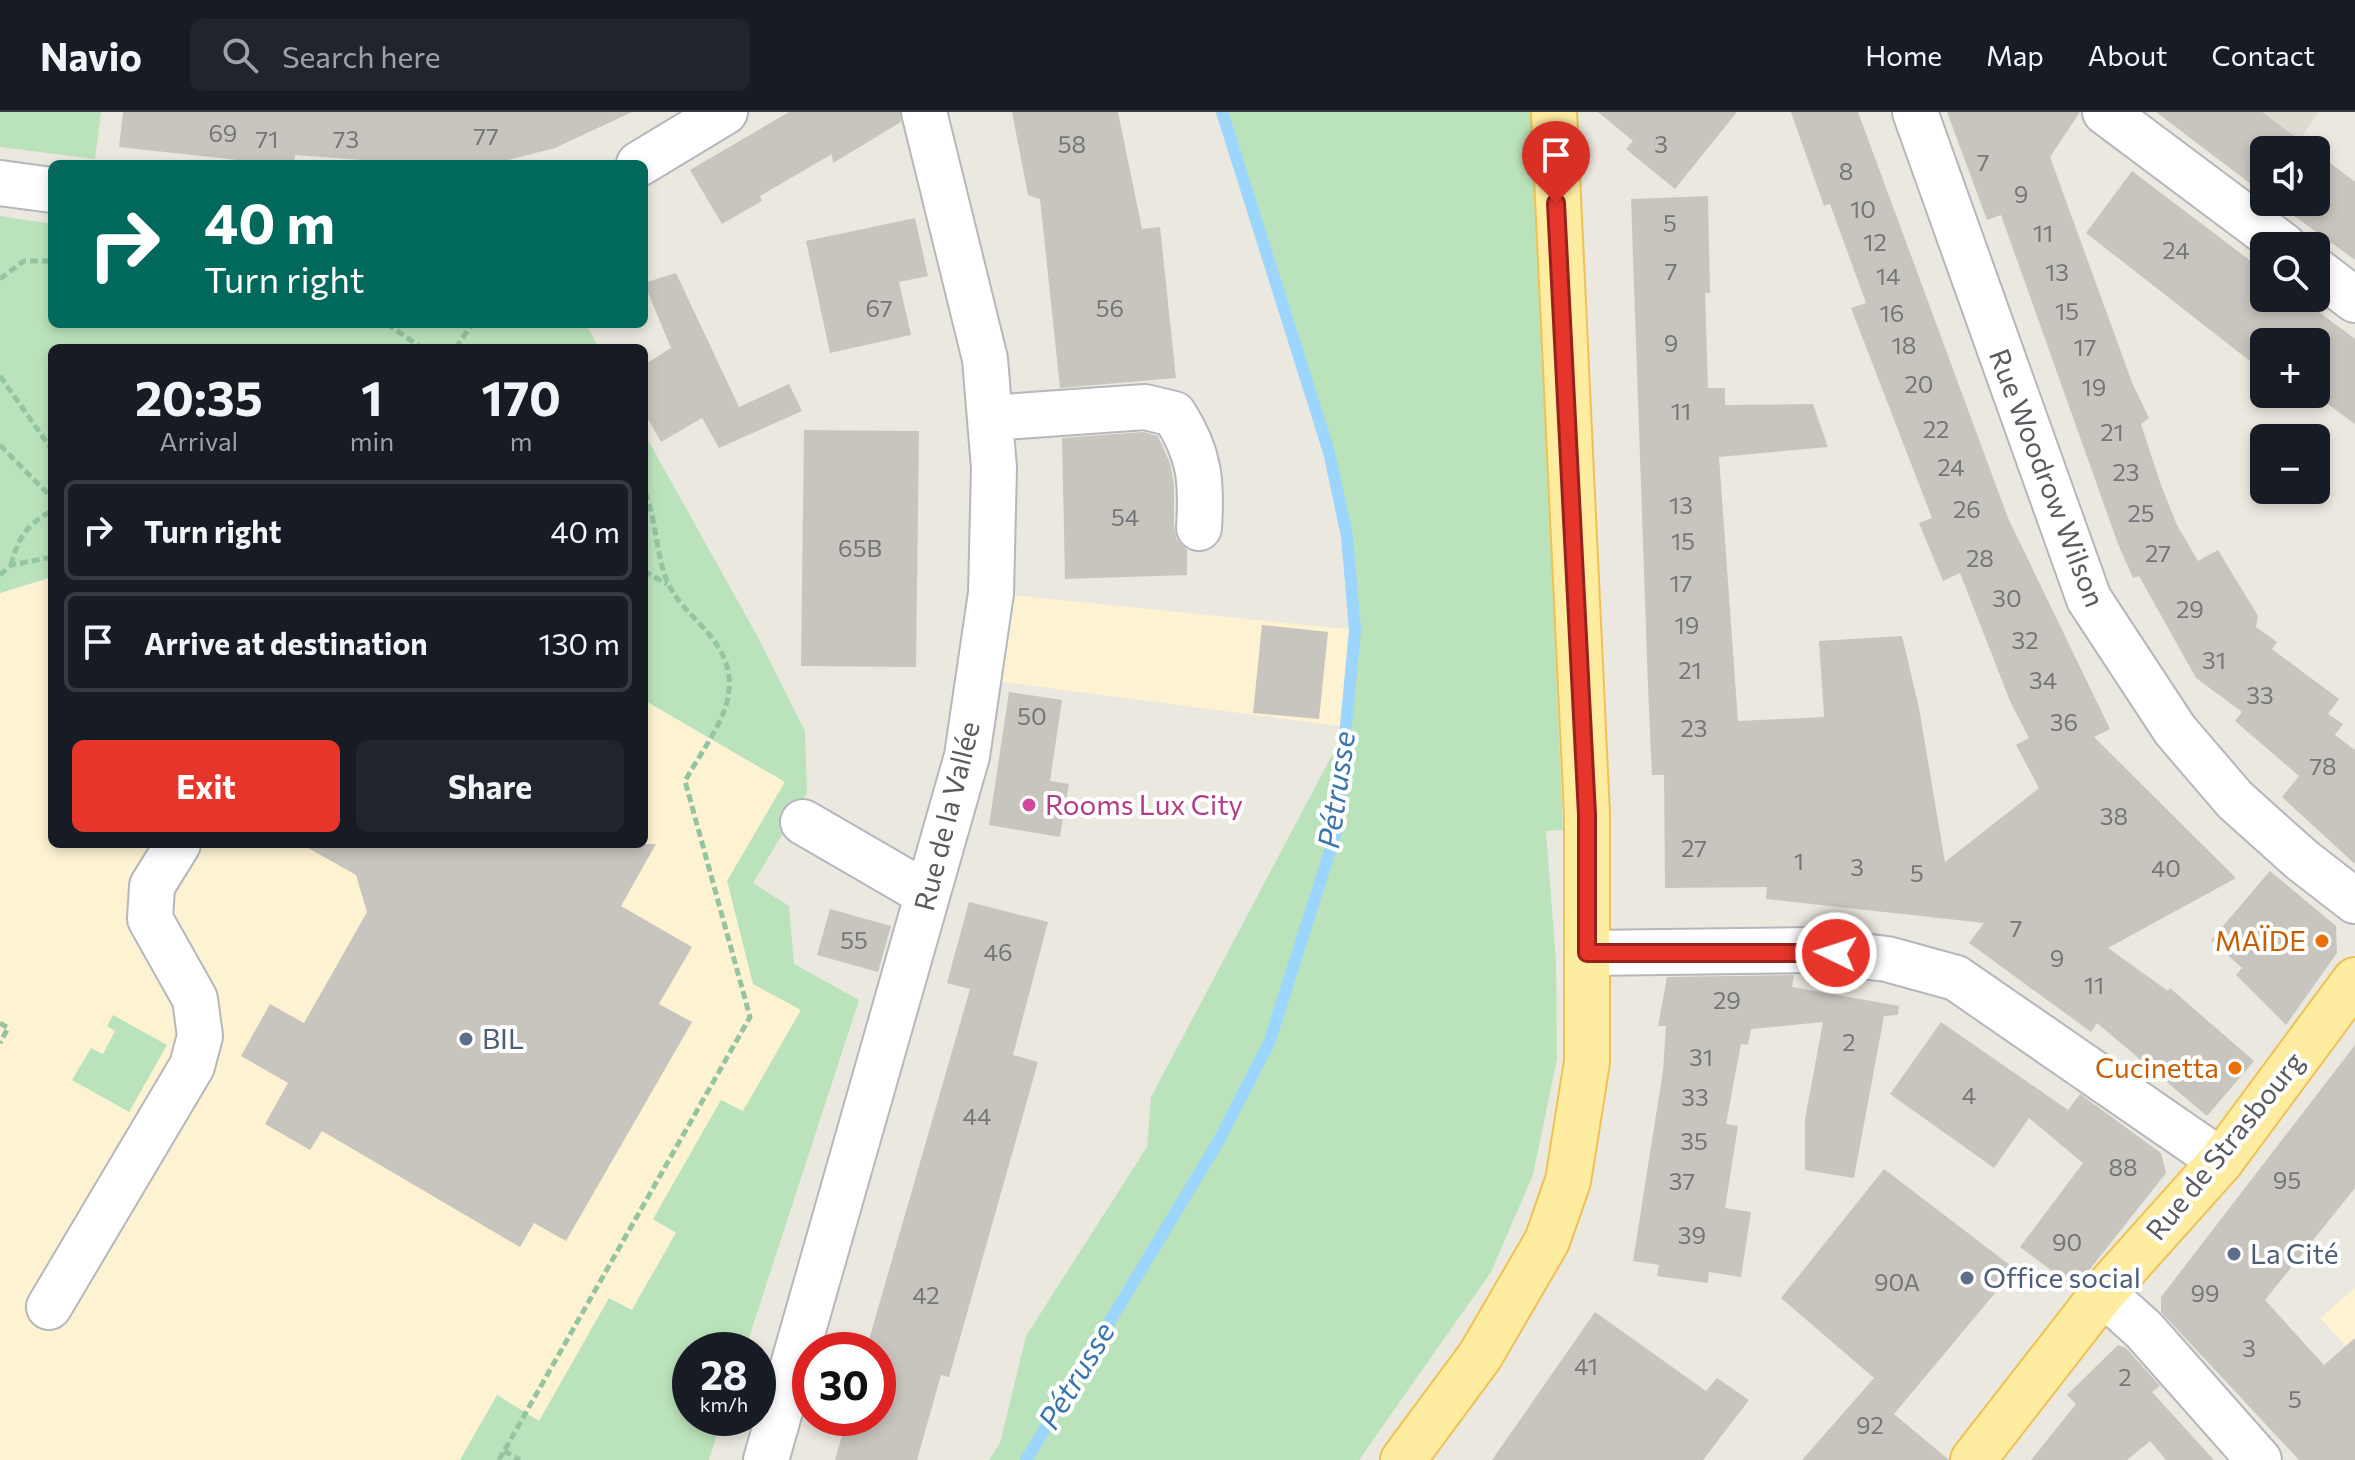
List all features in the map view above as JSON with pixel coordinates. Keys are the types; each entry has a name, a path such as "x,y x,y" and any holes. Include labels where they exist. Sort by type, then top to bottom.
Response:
{"main road":[{"path":"1403,1460 1480,1356 1517,1298 1552,1226 1568,1181 1587,1062 1587,815 1554,112"},
{"name":"Rue de Strasbourg","path":"1973,1460 2103,1293 2221,1161 2355,980"}],"street":[{"path":"646,160 725,112"},
{"name":"Rue de la Vallée","path":"766,1460 967,756 991,593 994,468 985,359 924,112"},
{"name":"Rue Woodrow Wilson","path":"1915,112 2089,599 2175,730 2235,800 2302,860 2355,901"},
{"path":"2105,112 2265,232"},
{"path":"0,183 48,189"},
{"path":"2330,281 2355,300"},
{"path":"990,418 1145,407 1174,414 1188,436 1202,481 1199,528"},
{"path":"803,822 927,894"},
{"path":"49,1307 192,1066 200,1036 195,999 150,919 152,886 176,848"},
{"path":"1587,953 1811,950 1887,959 1956,978 2221,1161"},
{"path":"2103,1293 2144,1330 2259,1460"}],"path":[{"path":"0,279 24,261 48,261"},
{"path":"393,328 416,344"},
{"path":"0,376 48,444"},
{"path":"0,445 48,494"},
{"path":"648,499 668,584"},
{"path":"11,565 18,538 35,520 48,513"},
{"path":"0,575 11,565 48,558"},
{"path":"499,1460 750,1017 685,781 725,711 732,687 728,661 668,584 648,573"},
{"path":"0,1023 8,1028 0,1043"},
{"path":"504,1451 520,1460"}],"shaded area":[{"path":"2261,112 2318,112 2303,136 2294,136"},
{"path":"48,578 48,848 648,848 648,702 785,782 727,882 801,1009 743,1112 721,1101 654,1219 676,1232 631,1311 609,1299 539,1421 497,1395 460,1460 0,1460 0,593"},
{"path":"991,593 1355,630 1347,727 979,679"},
{"path":"2355,1288 2355,1355 2320,1318"}],"green space":[{"path":"0,112 101,112 95,159 0,147"},
{"path":"1222,112 1533,112 1563,830 1546,831 1556,961 1557,1059 1533,1175 1491,1272 1359,1460 989,1460 1000,1443 1026,1336 1147,1147 1151,1097 1347,727 1355,630 1347,536 1329,452"},
{"path":"0,216 48,223 48,328 588,328 597,344 48,344 48,578 0,593"},
{"path":"648,440 759,639 805,731 807,793 753,883 789,906 794,964 859,1000 751,1332 672,1332 672,1436 716,1436 709,1460 460,1460 497,1395 539,1421 609,1298 632,1310 676,1233 653,1219 721,1100 743,1111 801,1010 753,984 727,881 785,782 648,702"},
{"path":"113,1015 167,1045 129,1112 72,1080 91,1048 103,1054 115,1031 107,1026"}],"building":[{"path":"123,112 632,112 555,148 508,160 362,160 295,155 294,160 237,160 119,147"},
{"path":"789,112 900,112 901,122 833,163 832,154 760,196 762,201 722,224 690,170"},
{"path":"1012,112 1118,112 1142,229 1160,227 1176,378 1060,388 1040,199 1028,195"},
{"path":"1598,112 1737,112 1675,189 1626,149 1633,141"},
{"path":"1791,112 1858,112 2008,518 2110,729 2094,737 2236,878 2108,948 2168,991 2170,988 2254,1061 2207,1116 2097,1023 2091,1032 1969,943 1984,923 1766,899 1767,887 1665,888 1664,775 1652,775 1631,199 1708,196 1710,293 1705,293 1708,388 1725,388 1725,405 1813,404 1828,447 1719,457 1738,721 1824,717 1819,641 1902,636 1919,708 1945,862 2039,788 2016,745 2029,738 2010,701 1960,573 1943,581 1919,523 1932,518 1851,308 1866,303 1830,204 1824,206"},
{"path":"1947,112 2080,112 2050,157 2133,385 2149,418 2141,424 2161,485 2177,525 2198,561 2218,550 2258,616 2256,627 2277,642 2272,649 2339,699 2328,714 2343,724 2335,735 2355,750 2355,864 2282,797 2299,776 2235,721 2242,712 2196,678 2139,576 2133,578 2118,544 2001,215 1987,220"},
{"path":"2156,112 2262,112 2294,136 2250,136 2250,183"},
{"path":"2330,163 2355,182 2355,260 2330,242 2330,232 2316,232 2294,216 2330,216"},
{"path":"2132,171 2250,260 2250,312 2319,312 2355,339 2355,424 2330,406 2330,328 2250,328 2250,361 2086,233"},
{"path":"915,218 928,276 899,282 911,335 830,353 806,241"},
{"path":"676,273 739,407 789,384 802,411 719,448 702,418 661,442 648,419 648,362 671,348 648,293 648,282"},
{"path":"804,430 919,431 916,667 801,666"},
{"path":"1143,432 1158,436 1170,463 1174,485 1174,527 1177,540 1187,550 1187,575 1065,579 1062,438"},
{"path":"1262,625 1328,632 1319,719 1253,713"},
{"path":"1009,692 1062,700 1050,781 1069,784 1060,837 989,825"},
{"name":"BIL","path":"648,844 656,844 621,906 692,947 659,1004 692,1022 566,1241 534,1223 520,1247 322,1131 310,1150 265,1124 288,1083 241,1056 270,1004 304,1023 367,912 356,875 308,848 648,848"},
{"path":"2270,871 2336,926 2337,953 2286,1025 2236,975 2242,968 2211,940"},
{"path":"969,902 1048,922 1013,1055 1038,1062 949,1377 941,1375 917,1460 835,1460 842,1436 896,1436 896,1332 871,1332 970,989 947,983"},
{"path":"830,909 891,926 878,972 817,955"},
{"path":"1794,975 1792,987 1899,1006 1898,1015 1884,1016 1854,1178 1805,1170 1805,1119 1823,1022 1751,1029 1748,1045 1741,1044 1726,1124 1738,1126 1725,1208 1751,1212 1741,1277 1709,1272 1708,1283 1657,1276 1659,1265 1633,1261 1663,1071 1666,1026 1658,1026 1667,977"},
{"path":"1941,1022 2068,1110 2080,1094 2161,1153 2166,1173 2075,1288 2020,1247 2083,1163 2029,1118 1994,1168 1890,1094"},
{"path":"2355,1045 2355,1188 2265,1300 2324,1365 2355,1338 2355,1460 2299,1460 2161,1312 2161,1297"},
{"path":"1884,1169 2015,1269 1894,1414 1949,1460 1802,1460 1874,1378 1781,1298"},
{"path":"1595,1312 1706,1391 1717,1378 1749,1400 1703,1460 1492,1460"},
{"path":"2118,1345 2126,1348 2160,1386 2152,1392 2214,1460 2166,1460 2150,1441 2127,1460 2031,1460 2076,1404 2067,1395"}],"waterway":[{"name":"Pétrusse","path":"1026,1460 1217,1144 1269,1043 1336,832 1355,630 1347,536 1329,452 1222,112"}],"place":[{"name":"Rooms Lux City","path":"1029,805"},
{"name":"MAÏDE","path":"2322,941"},
{"name":"BIL","path":"466,1039"},
{"name":"Cucinetta","path":"2235,1068"},
{"name":"La Cité","path":"2234,1254"},
{"name":"Office social","path":"1967,1278"}],"route":[{"path":"1556,203 1587,815 1587,953 1811,950 1836,953"}]}
